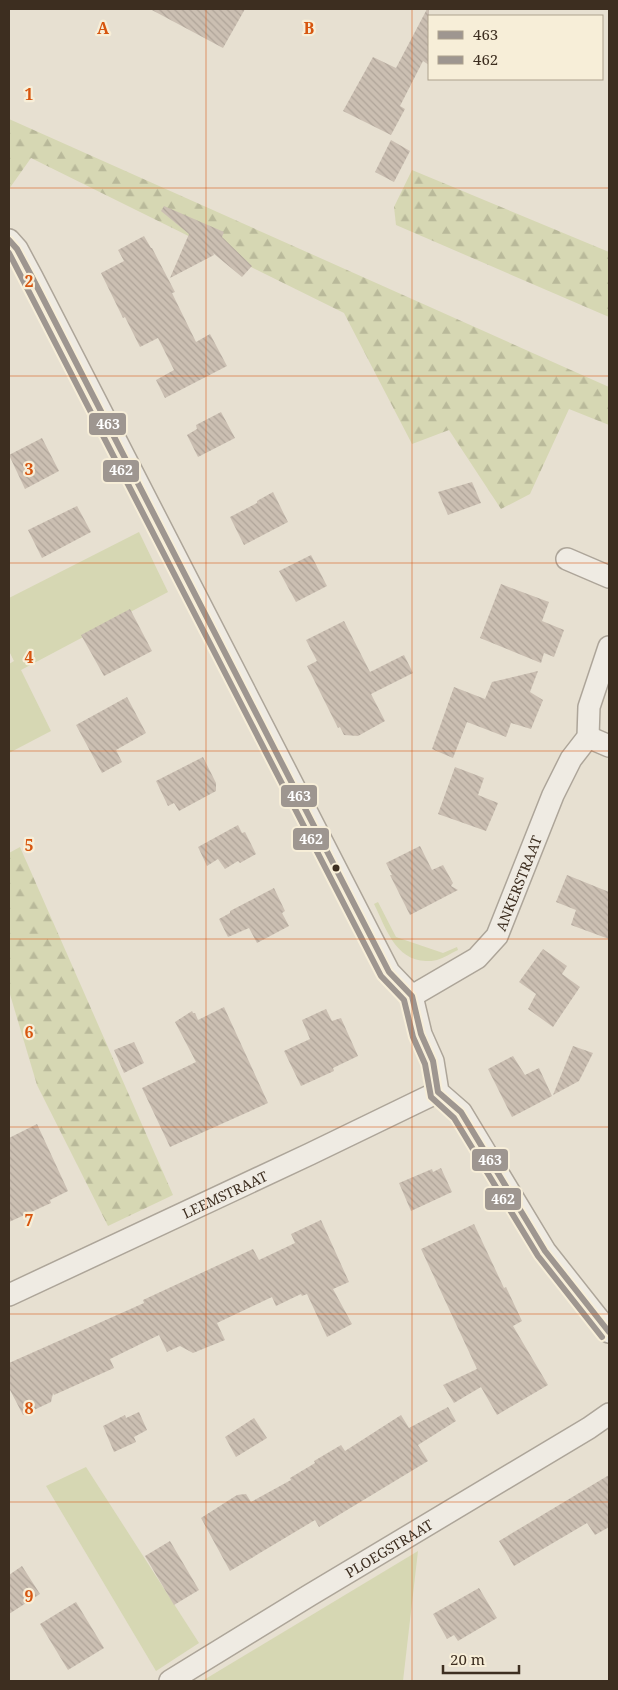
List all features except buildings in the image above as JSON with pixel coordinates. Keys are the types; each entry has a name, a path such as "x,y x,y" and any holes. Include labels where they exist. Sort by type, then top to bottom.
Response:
{"street":[{"path":"9,240 17,249 32,277 389,972 412,996 421,1034 433,1061 438,1092 461,1112 546,1251 609,1332"},
{"path":"567,559 609,577"},
{"path":"609,647 589,707 588,737 609,746"},
{"name":"ANKERSTRAAT","path":"412,996 477,958 497,936 553,795 571,759 588,737"},
{"name":"LEEMSTRAAT","path":"9,1295 438,1092"},
{"name":"PLOEGSTRAAT","path":"170,1681 310,1594 589,1428 609,1414"}],"green space":[{"path":"9,119 609,387 609,425 569,409 530,494 501,509 449,430 412,444 344,313 31,158 9,189"},
{"path":"412,170 609,252 609,317 396,225 394,207"},
{"path":"139,532 168,592 21,670 51,731 9,753 9,664 14,661 9,651 9,598"},
{"path":"20,847 173,1195 108,1226 37,1085 9,991 9,853"},
{"path":"378,902 396,937 443,953 457,947 458,950 433,961 415,959 406,955 399,949 388,932 374,904"},
{"path":"86,1467 199,1643 156,1671 46,1486"},
{"path":"418,1551 403,1681 202,1681"}],"transit line":[{"name":"463","path":"9,240 17,249 32,277 389,972 412,996 421,1034 433,1061 438,1092 461,1112 545,1251 609,1332"},
{"name":"462","path":"9,253 381,976 404,1000 413,1037 425,1064 431,1097 454,1118 538,1256 602,1337"}]}
